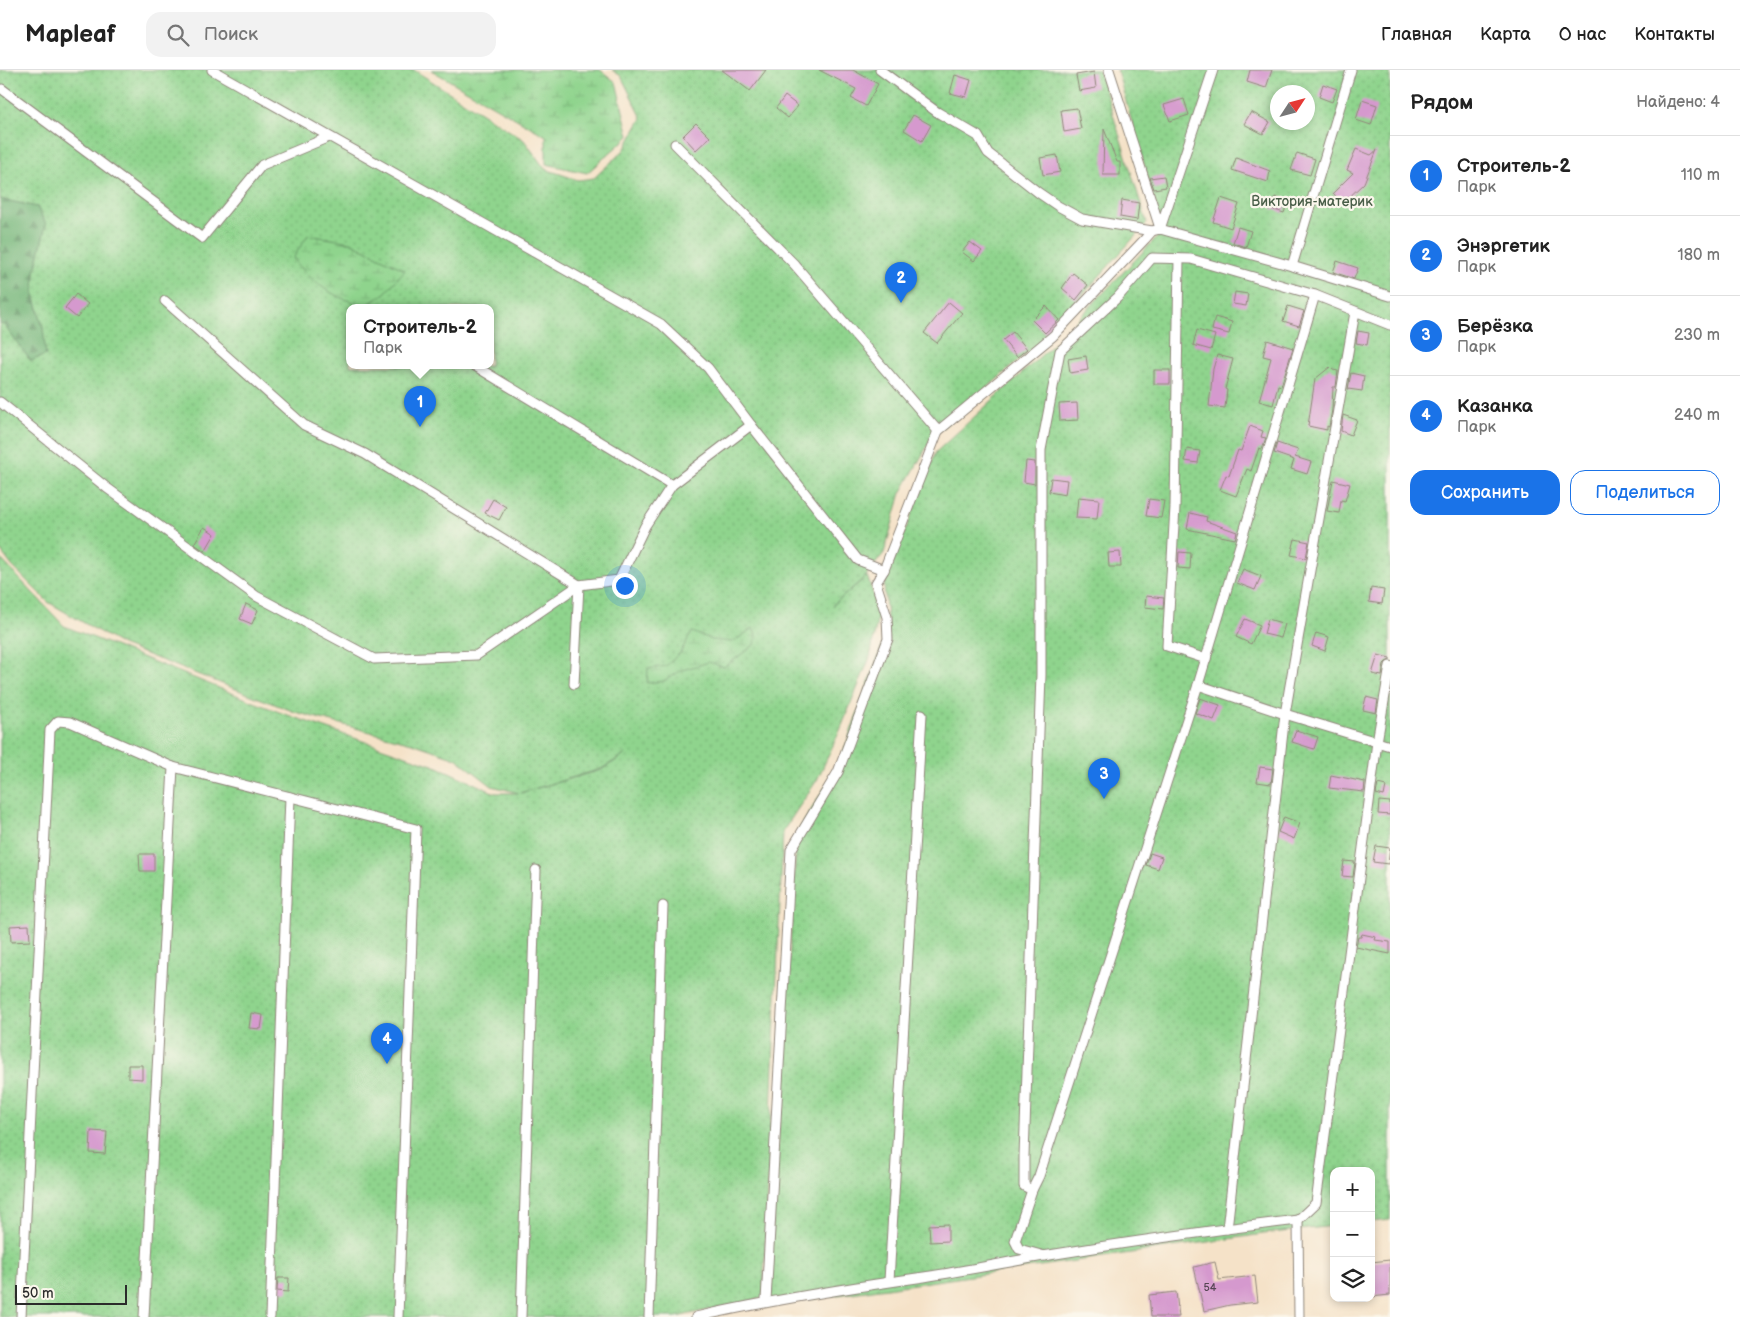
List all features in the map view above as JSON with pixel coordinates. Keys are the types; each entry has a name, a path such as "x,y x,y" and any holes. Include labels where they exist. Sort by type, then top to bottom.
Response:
{"lane":[{"path":"212,70 661,324 708,368 858,560 884,570"},
{"path":"880,70 937,112 978,136 988,153 1039,193 1082,219 1156,230 1292,266 1390,296"},
{"path":"1109,70 1156,230"},
{"path":"766,1301 791,850 838,772 888,639 887,617 876,583 884,570 938,431 1053,336 1156,230 1213,70"},
{"path":"1292,266 1352,70"},
{"path":"2,89 202,238 262,166 329,136"},
{"path":"675,144 794,264 938,431"},
{"path":"1032,1190 1024,1186 1024,1163 1041,675 1041,450 1060,351 1118,297 1152,258 1191,259 1315,295 1390,325"},
{"path":"1179,259 1175,507 1167,646 1206,659"},
{"path":"1045,1256 1019,1249 1015,1241 1032,1190 1039,1176 1198,685 1315,295"},
{"path":"165,301 304,425 365,454 579,585"},
{"path":"1227,1229 1285,714 1355,312"},
{"path":"480,369 672,485"},
{"path":"0,402 107,488 256,596 374,660 477,655 579,585 619,580 645,526 672,485 751,425"},
{"path":"574,684 579,585"},
{"path":"696,1317 766,1301 889,1281 924,1277 1045,1256 1298,1220 1316,1203 1377,742 1390,666"},
{"path":"1198,685 1390,746"},
{"path":"889,1281 922,714"},
{"path":"21,1317 50,730 58,721 70,722 173,767 416,829 398,1317"},
{"path":"144,1317 173,767"},
{"path":"270,1317 290,797"},
{"path":"520,1317 536,870"},
{"path":"650,1317 663,906"},
{"path":"1298,1220 1299,1317"}],"green space":[{"path":"0,70 414,70 524,140 545,169 578,180 594,178 624,150 642,118 621,76 612,70 1099,70 1147,223 1046,336 933,436 901,493 884,553 865,577 832,606 867,576 879,611 870,657 841,728 817,780 783,831 763,1298 676,1317 0,1317 0,558 64,626 279,712 438,767 495,793 519,793 492,786 456,758 412,743 295,712 122,645 48,602 12,566 0,550 0,325 3,324 31,361 43,328 34,294 35,271 46,224 37,207 0,199","holes":["626,754 601,770 520,793 601,769"]},
{"path":"431,70 600,70 616,82 629,136 587,173 546,164 546,136"},
{"name":"Виктория-материк","path":"1117,70 1390,70 1390,1220 1375,1222 1375,1167 1330,1167 1330,1226 1263,1234 768,1305 797,833 839,764 888,629 884,585 936,452 1057,341 1158,236 1153,230 1160,220"},
{"path":"0,199 37,207 46,224 35,271 34,294 43,328 46,355 31,361 3,324 0,325"},
{"path":"308,235 350,242 405,270 385,293 368,304 361,304 335,295 316,283 293,258"},
{"path":"753,628 756,635 754,645 724,667 709,662 682,670 664,681 647,683 648,669 666,666 680,653 692,632 712,640 733,642"}],"building":[{"path":"722,70 766,70 750,91"},
{"path":"819,70 853,70 878,84 866,106 851,98 856,89"},
{"path":"1250,70 1272,70 1266,88 1247,82"},
{"path":"1094,72 1096,88 1079,91 1076,75"},
{"path":"955,75 971,80 966,97 950,93"},
{"path":"1323,84 1337,89 1332,102 1319,97"},
{"path":"785,96 798,106 788,118 776,108"},
{"path":"1184,99 1189,115 1170,121 1164,105"},
{"path":"1362,100 1377,105 1371,125 1356,120"},
{"path":"1077,108 1081,129 1064,132 1061,110"},
{"path":"1251,112 1270,122 1263,134 1244,124"},
{"path":"913,115 931,125 922,141 904,130"},
{"path":"696,123 710,137 696,150 683,136"},
{"path":"1104,129 1117,162 1120,162 1120,175 1103,175"},
{"path":"1356,149 1371,155 1377,150 1364,183 1343,203 1333,193 1353,173 1347,170"},
{"path":"1297,153 1315,159 1310,175 1291,170"},
{"path":"1057,155 1060,172 1043,175 1040,158"},
{"path":"1236,158 1270,171 1268,182 1232,170"},
{"path":"1164,176 1166,187 1154,189 1150,178"},
{"path":"1275,197 1288,201 1284,213 1272,209"},
{"path":"1221,198 1239,204 1231,228 1213,222"},
{"path":"1122,200 1139,203 1137,220 1120,217"},
{"path":"1238,227 1251,231 1246,247 1233,243"},
{"path":"970,242 982,251 974,261 962,252"},
{"path":"1337,261 1358,268 1354,279 1333,272"},
{"path":"1073,273 1088,285 1076,300 1062,288"},
{"path":"1235,292 1248,294 1246,306 1233,304"},
{"path":"76,294 88,304 77,318 65,308"},
{"path":"949,302 962,313 937,343 924,333"},
{"path":"1046,306 1059,320 1045,333 1032,320"},
{"path":"1288,306 1304,311 1299,326 1283,321"},
{"path":"1215,317 1232,322 1229,334 1212,330"},
{"path":"1197,330 1215,335 1211,350 1193,345"},
{"path":"1358,331 1369,333 1367,345 1356,343"},
{"path":"1013,332 1027,349 1017,357 1003,340"},
{"path":"1267,340 1293,348 1281,386 1278,385 1273,405 1259,401 1271,358 1263,356"},
{"path":"1217,355 1233,359 1225,389 1227,390 1225,408 1209,406 1213,369"},
{"path":"1086,356 1088,370 1070,373 1068,359"},
{"path":"1330,367 1338,371 1336,387 1333,387 1332,410 1327,430 1308,426 1315,379"},
{"path":"1154,370 1170,370 1170,384 1154,384"},
{"path":"1351,373 1364,376 1362,391 1348,389"},
{"path":"1077,403 1078,420 1060,421 1059,404"},
{"path":"1343,415 1357,420 1351,435 1341,431"},
{"path":"1250,426 1263,431 1261,437 1266,438 1262,449 1259,448 1251,471 1247,469 1236,496 1220,490 1226,475 1229,476 1238,450 1241,451"},
{"path":"1277,443 1298,450 1295,457 1311,462 1307,474 1291,469 1294,460 1274,453"},
{"path":"1187,449 1200,451 1198,463 1185,461"},
{"path":"1026,461 1035,462 1035,484 1024,482"},
{"path":"1051,478 1067,480 1065,495 1049,492"},
{"path":"1333,480 1350,484 1345,501 1341,500 1339,513 1327,511"},
{"path":"1078,497 1099,499 1097,519 1076,518"},
{"path":"493,499 506,507 499,520 485,513"},
{"path":"1149,499 1164,501 1161,518 1146,516"},
{"path":"1190,513 1207,517 1206,521 1237,532 1235,539 1187,529"},
{"path":"204,527 215,534 205,551 194,544"},
{"path":"1295,539 1309,542 1306,558 1291,555"},
{"path":"1120,552 1121,567 1109,567 1108,553"},
{"path":"1179,552 1191,553 1190,569 1178,568"},
{"path":"1243,569 1261,576 1255,590 1237,583"},
{"path":"1371,588 1384,590 1382,604 1369,602"},
{"path":"1146,596 1164,598 1163,609 1145,607"},
{"path":"246,604 258,610 252,624 240,619"},
{"path":"1245,619 1260,625 1251,644 1236,637"},
{"path":"1268,619 1285,624 1281,638 1264,634"},
{"path":"1316,633 1329,637 1325,651 1312,646"},
{"path":"1378,655 1390,658 1384,664 1382,676 1372,674"},
{"path":"1366,697 1378,700 1376,713 1363,710"},
{"path":"1200,698 1220,705 1214,720 1195,713"},
{"path":"1296,730 1318,737 1314,749 1292,742"},
{"path":"1260,767 1273,769 1271,784 1257,782"},
{"path":"1331,775 1365,782 1364,792 1329,788"},
{"path":"1378,784 1386,786 1384,796 1376,794"},
{"path":"1379,801 1390,802 1390,815 1378,814"},
{"path":"1284,817 1300,823 1294,839 1278,832"},
{"path":"1376,846 1390,848 1388,864 1373,862"},
{"path":"1150,853 1162,857 1158,869 1146,865"},
{"path":"139,854 154,854 154,871 140,871"},
{"path":"1344,861 1355,862 1353,877 1342,876"},
{"path":"29,925 30,941 11,942 10,926"},
{"path":"1362,934 1376,937 1375,940 1390,942 1390,954 1356,947 1358,937 1361,937"},
{"path":"251,1013 263,1015 261,1029 249,1028"},
{"path":"128,1065 142,1065 142,1079 128,1078"},
{"path":"91,1131 107,1132 105,1154 90,1153"},
{"path":"948,1224 948,1241 930,1242 929,1225"},
{"path":"1390,1260 1390,1295 1375,1297 1375,1262"},
{"path":"1215,1262 1219,1280 1255,1276 1258,1302 1230,1305 1204,1311 1194,1267"},
{"path":"278,1278 289,1278 288,1292 277,1291"},
{"path":"1176,1292 1179,1317 1151,1317 1149,1295"}],"place":[{"name":"Энэргетик","path":"901,303"},
{"name":"Строитель-2","path":"420,427"},
{"name":"Берёзка","path":"1104,799"},
{"name":"Казанка","path":"387,1064"}]}
